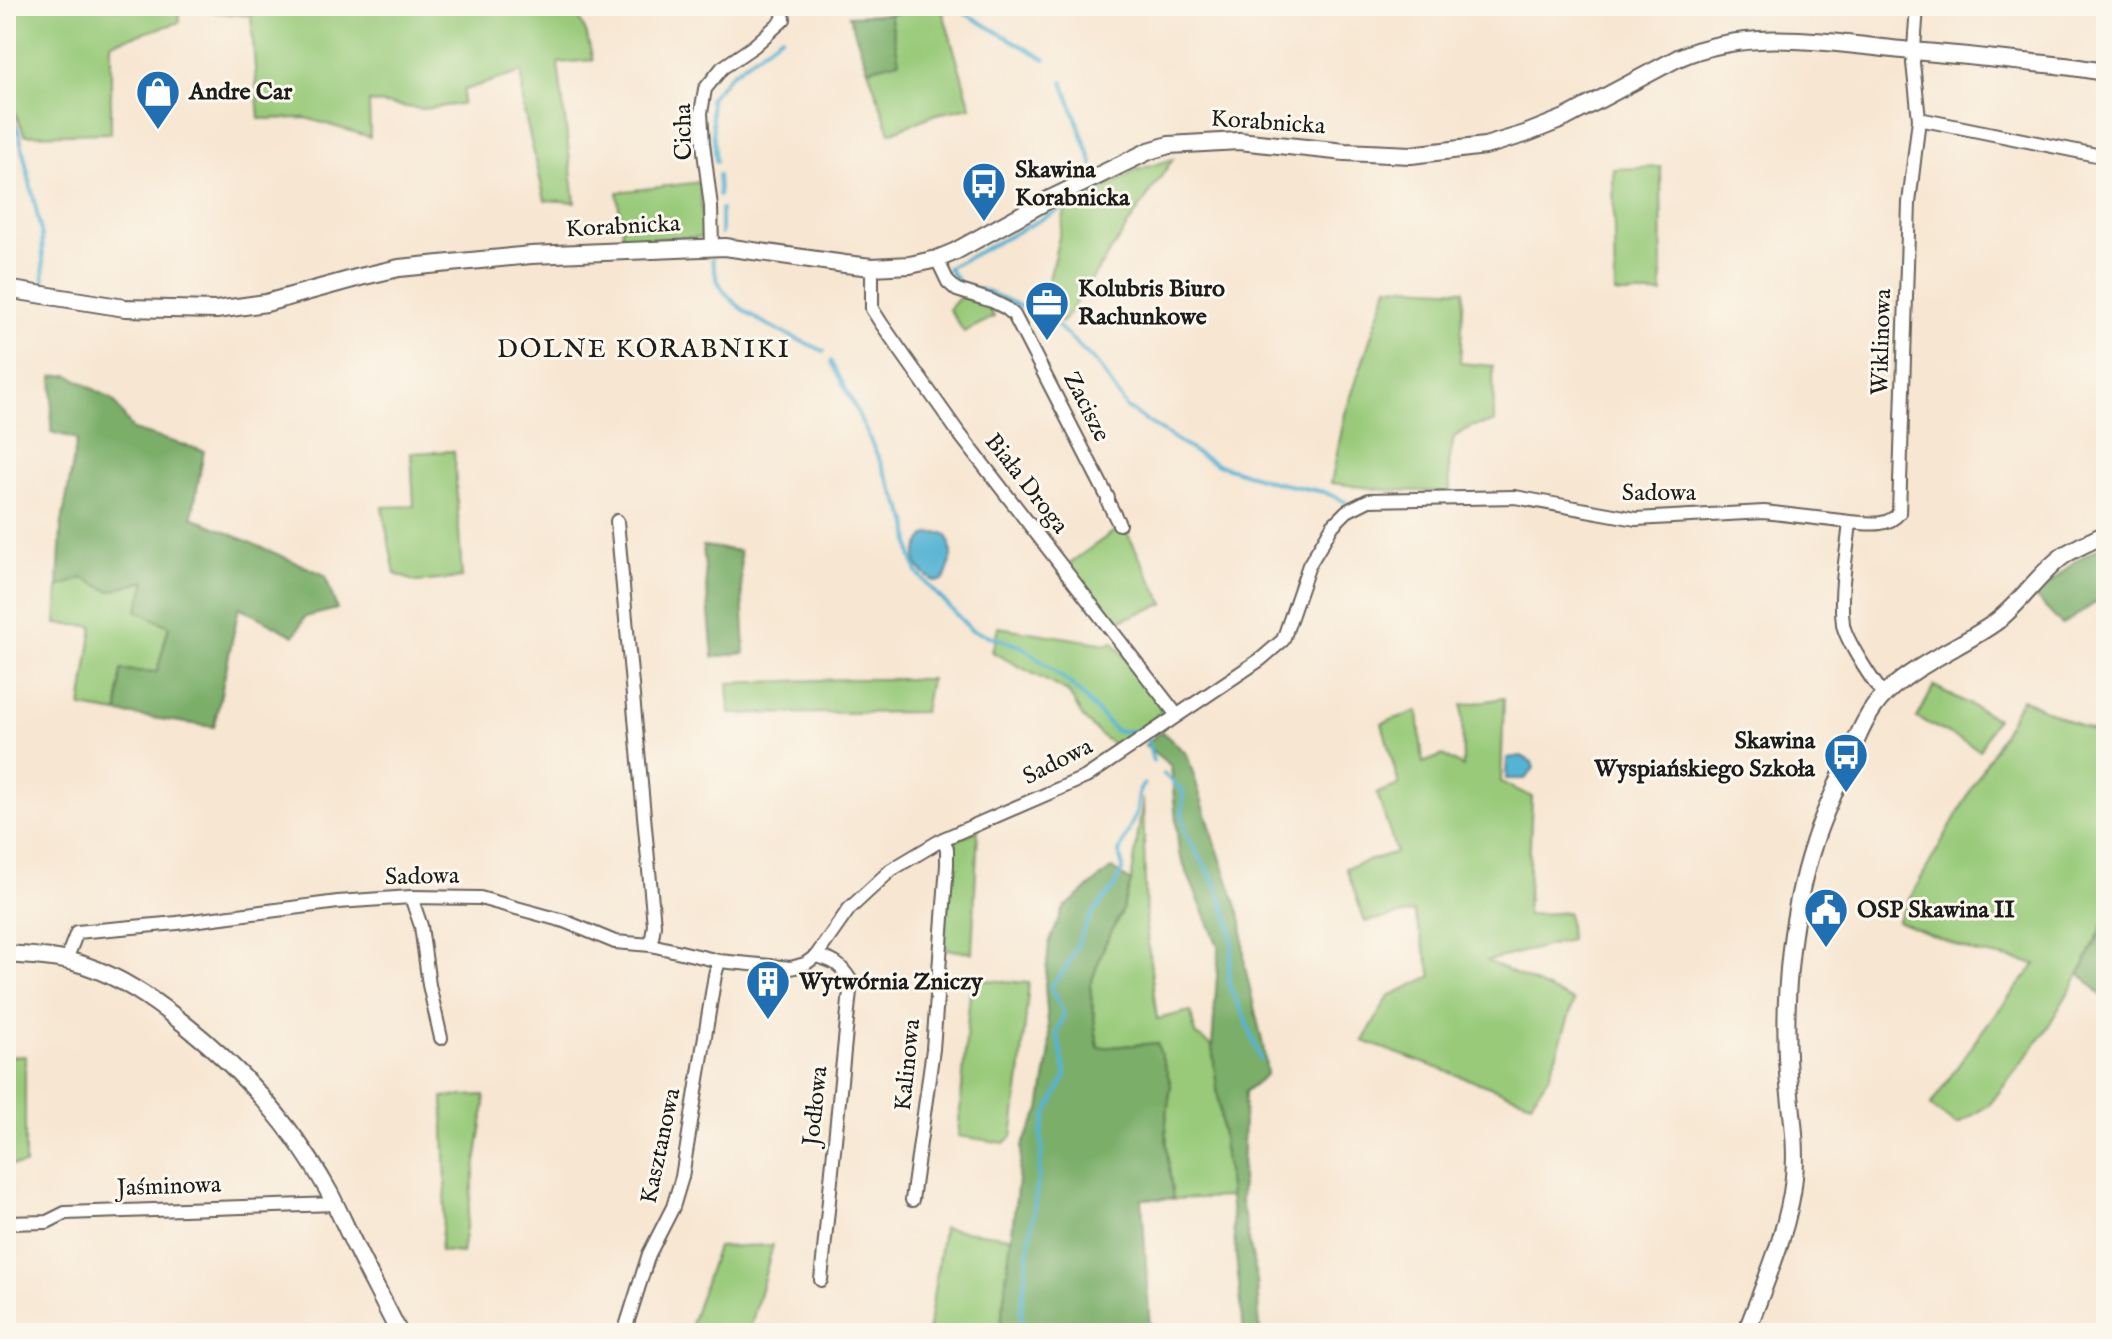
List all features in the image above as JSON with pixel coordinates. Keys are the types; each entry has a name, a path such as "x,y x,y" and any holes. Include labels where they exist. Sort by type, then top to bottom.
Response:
{"street":[{"name":"Cicha","path":"712,247 701,113 705,89 722,68 754,46 784,19 779,6"},
{"name":"Wiklinowa","path":"1850,522 1889,522 1899,513 1909,203 1919,119 1913,51 1917,6"},
{"name":"Korabnicka","path":"6,289 125,308 216,310 266,303 399,268 531,255 712,247 872,267 910,265 937,259 1050,199 1149,151 1169,145 1239,141 1380,155 1411,155 1485,146 1565,118 1678,58 1716,46 1754,41 1839,42 2106,73"},
{"path":"1919,119 2106,157"},
{"name":"Zacisze","path":"937,259 948,282 957,290 992,301 1014,315 1119,524"},
{"name":"Biała Droga","path":"872,267 872,309 881,323 958,432 1176,714"},
{"name":"Sadowa","path":"66,960 77,932 177,923 338,902 411,897 480,898 564,921 615,942 651,945 719,961 791,968 805,964 816,956 849,909 891,870 943,839 1086,777 1261,659 1283,640 1309,565 1333,525 1347,511 1369,500 1515,497 1636,519 1764,512 1850,522"},
{"path":"617,521 654,925 651,945"},
{"path":"1850,522 1842,597 1843,627 1872,681 1884,695"},
{"path":"1746,1333 1788,1214 1794,1180 1796,1146 1786,1025 1792,945 1803,881 1825,811 1859,734 1884,695 1911,673 1996,622 2061,557 2106,534"},
{"name":"Kalinowa","path":"912,1200 935,1025 947,854 943,839"},
{"path":"411,897 421,926 429,985 441,1038"},
{"path":"6,954 66,960 100,971 142,992 204,1040 242,1076 303,1150 335,1204 399,1333"},
{"name":"Jodłowa","path":"816,956 834,961 851,981 821,1280"},
{"name":"Kasztanowa","path":"624,1333 649,1254 673,1207 682,1177 719,961"},
{"name":"Jaśminowa","path":"6,1223 47,1222 65,1213 335,1204"}],"green space":[{"path":"15,6 179,6 180,22 111,43 111,133 25,135 6,93 6,9"},
{"path":"215,6 333,6 344,12 348,6 573,6 586,32 593,60 558,63 575,202 545,200 523,107 522,72 464,90 462,104 422,109 369,102 370,137 306,118 259,119 251,16 214,12"},
{"path":"942,9 971,107 936,114 890,133 868,69 898,60 890,14"},
{"path":"890,14 899,61 868,69 849,16"},
{"path":"1173,159 1062,323 1042,310 1065,211 1137,170"},
{"path":"1661,167 1662,294 1615,294 1613,169"},
{"path":"700,182 703,237 623,239 617,192"},
{"path":"1388,286 1464,290 1460,363 1493,366 1494,423 1473,426 1454,437 1449,463 1450,492 1386,490 1331,483 1345,414"},
{"path":"961,296 988,305 994,317 964,332 949,309"},
{"path":"69,375 113,400 133,430 204,451 192,517 325,575 337,609 305,617 294,636 239,607 214,727 118,713 121,670 157,672 169,626 137,611 146,581 110,591 83,578 58,587 61,528 77,439 51,432 53,376"},
{"path":"454,451 462,578 416,582 395,574 382,507 414,506 411,453"},
{"path":"1123,525 1164,604 1110,624 1067,565"},
{"path":"2106,544 2106,589 2098,601 2062,625 2035,597 2076,560"},
{"path":"703,546 740,551 745,653 713,657"},
{"path":"83,578 110,591 146,581 169,625 157,672 121,670 118,713 81,707 93,626 56,624 58,587"},
{"path":"998,627 1107,644 1113,642 1161,706 1160,715 1116,746 1084,719 1068,692 992,652"},
{"path":"930,679 924,712 730,714 728,683"},
{"path":"1934,686 1996,718 1980,750 1917,718"},
{"path":"1504,698 1501,782 1532,797 1527,915 1568,912 1570,940 1487,961 1574,1001 1550,1074 1531,1102 1363,1041 1389,996 1432,976 1414,912 1365,922 1346,868 1396,852 1377,793 1399,785 1382,723 1418,711 1423,763 1443,755 1463,767 1462,705"},
{"path":"2022,699 2106,738 2106,920 2080,973 2043,1035 1990,1104 1957,1125 1930,1106 1982,1031 2036,964 1973,952 1897,921"},
{"path":"1161,731 1187,754 1242,921 1245,967 1263,1045 1267,1074 1245,1092 1241,1201 1257,1280 1260,1333 1244,1333 1212,1046 1219,948 1179,854 1171,766 1145,745"},
{"path":"1143,798 1146,926 1157,1019 1191,1011 1195,1034 1212,1046 1230,1197 1173,1199 1166,1123 1171,1084 1156,1043 1098,1048 1090,986 1131,883"},
{"path":"978,830 972,953 944,949 951,843"},
{"path":"1112,868 1131,882 1090,986 1098,1048 1157,1043 1171,1084 1166,1123 1173,1199 1142,1199 1150,1330 1000,1333 1022,1146 1040,1110 1050,1050 1045,985 1049,943 1064,908"},
{"path":"2106,920 2106,1000 2080,973"},
{"path":"971,979 1029,983 1012,1137 1004,1143 958,1136"},
{"path":"6,1056 25,1056 25,1165 6,1165"},
{"path":"484,1095 462,1253 440,1251 446,1188 443,1097"},
{"path":"943,1228 1011,1237 1000,1333 928,1333"},
{"path":"773,1245 749,1333 688,1333 717,1247"}],"water":[{"path":"943,533 949,541 951,558 944,580 936,582 921,571 916,556 926,535"},
{"path":"1521,756 1532,762 1534,768 1525,779 1506,779 1507,758"}],"waterway":[{"path":"952,6 1045,59"},
{"path":"716,162 710,98 730,75 782,36"},
{"path":"1063,82 1093,165"},
{"path":"6,104 19,133 42,236 44,283"},
{"path":"718,175 719,195"},
{"path":"1104,183 1105,186 948,268 960,284 988,292 1044,316 1098,365 1127,408 1196,453 1218,465 1273,482 1324,492 1346,502"},
{"path":"721,209 721,234"},
{"path":"712,259 719,283 738,305 766,324 824,351"},
{"path":"831,361 908,522 911,554 917,573 971,630 1023,647 1071,684 1116,731 1139,731 1143,735"},
{"path":"1147,739 1153,761"},
{"path":"1164,774 1183,791 1185,833 1217,886 1230,924 1233,944 1229,986 1261,1060"},
{"path":"1022,1333 1021,1308 1042,1149 1041,1134 1047,1113 1066,1075 1057,1033 1064,1014 1050,987 1067,967 1090,917 1115,886 1123,868 1119,852 1136,814 1140,789 1144,784"}],"place":[{"name":"Andre Car","path":"158,131"},
{"name":"Skawina Korabnicka","path":"984,223"},
{"name":"Kolubris Biuro Rachunkowe","path":"1047,342"},
{"name":"Skawina Wyspiańskiego Szkoła","path":"1846,794"},
{"name":"OSP Skawina II","path":"1826,949"},
{"name":"Wytwórnia Zniczy","path":"768,1021"}],"district":[{"name":"DOLNE KORABNIKI","path":"644,349"}]}
